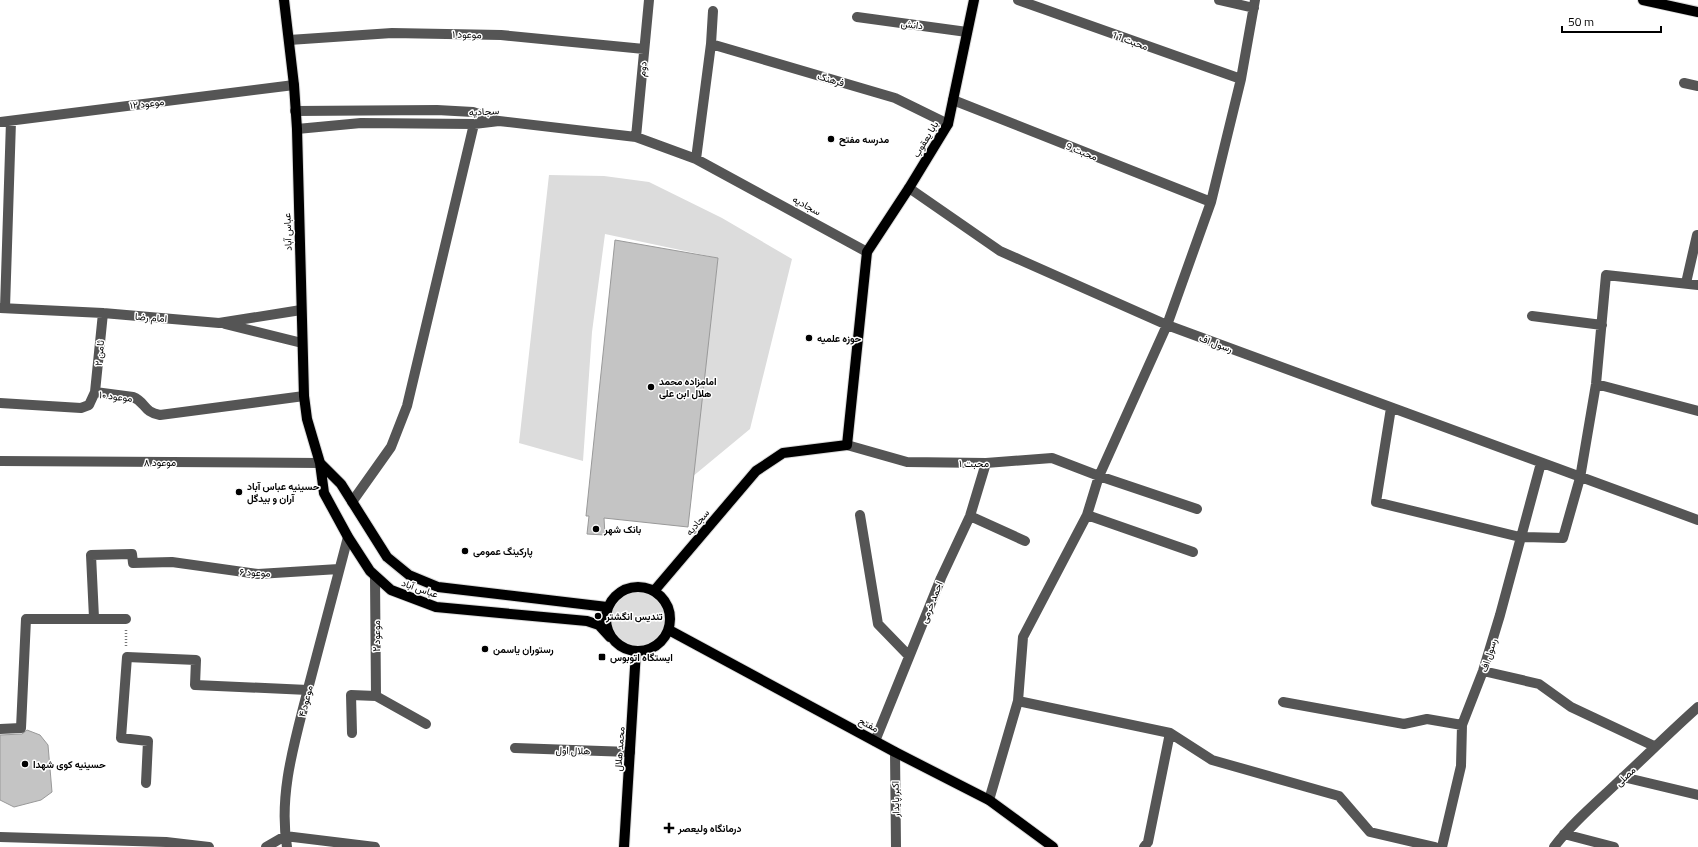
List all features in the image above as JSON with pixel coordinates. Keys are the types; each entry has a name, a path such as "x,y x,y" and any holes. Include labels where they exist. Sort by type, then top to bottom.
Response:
{"main road":[{"name":"عباس آباد","path":"284,0 294,85 304,396 308,419 320,463 324,493 348,537 370,571 391,590 436,606 587,622 599,625 610,637"},
{"name":"بابا یعقوب","path":"867,252 909,188 948,124 974,0"},
{"path":"1643,0 1698,12"},
{"path":"847,445 867,252"},
{"name":"سجادیه","path":"654,590 756,471 783,453 847,445"},
{"name":"عباس آباد","path":"320,463 341,484 387,557 409,575 438,587 607,607"},
{"path":"632,587 643,587 654,590 668,607 670,618 668,630 664,639 656,646 647,650 636,652 622,647 610,637 606,627 605,617 607,607 612,598 621,591 632,587"},
{"name":"مفتح","path":"668,630 895,752 989,800 1053,847"},
{"name":"محمد هلال","path":"624,847 636,652"}],"street":[{"name":"دوم","path":"636,137 649,0"},
{"name":"محبت 11","path":"1018,0 1241,80"},
{"path":"989,800 1018,701 1023,637 1087,515 1099,476 1167,325 1210,202 1241,80 1254,4 1218,0"},
{"path":"696,159 714,11"},
{"name":"دانش","path":"857,17 967,32"},
{"name":"موعود ۱","path":"289,40 392,33 486,34 644,49"},
{"name":"فرهنگ","path":"711,44 895,98 948,124"},
{"path":"1684,83 1698,86"},
{"name":"موعود ۱۲","path":"0,122 294,85"},
{"name":"محبت 9","path":"953,100 1210,202"},
{"path":"295,111 438,110 473,112 499,121"},
{"path":"3,308 11,121"},
{"name":"سجادیه","path":"296,130 361,123 474,124 499,121 636,137 696,159 867,252"},
{"path":"352,502 391,447 407,406 474,124"},
{"name":"رسول اف","path":"909,188 1000,251 1167,325 1580,478 1698,520"},
{"path":"1686,283 1696,235"},
{"path":"1391,408 1376,502 1520,537 1563,538 1580,478 1596,384 1606,275 1698,285"},
{"name":"امام رضا","path":"3,308 219,323 301,310"},
{"name":"ثامن ۲","path":"95,392 103,314"},
{"path":"1532,316 1602,325"},
{"path":"219,323 302,343"},
{"path":"1596,384 1698,411"},
{"name":"موعود ۱۰","path":"0,403 81,408 89,405 95,392 138,399 147,410 160,415 304,396"},
{"name":"محبت ۱","path":"847,445 907,462 986,463 1052,458 1099,476 1197,509"},
{"name":"موعود ۸","path":"0,461 320,463"},
{"name":"احمد خرمی","path":"875,741 941,578 970,516 986,463"},
{"name":"رسول اف","path":"1442,847 1461,766 1462,725 1483,671 1500,616 1541,463"},
{"path":"860,515 878,624 910,656"},
{"path":"1087,515 1192,552"},
{"path":"970,516 1024,541"},
{"name":"موعود ۴","path":"287,847 285,836 285,797 291,758 348,537"},
{"name":"موعود ۶","path":"94,618 92,555 132,554 133,563 172,562 258,574 339,569"},
{"name":"موعود ۲","path":"376,577 376,696"},
{"path":"0,729 21,728 26,619 126,619"},
{"path":"146,783 148,741 121,738 127,657 196,660 195,685 308,690"},
{"path":"1483,671 1539,684 1571,707 1654,746"},
{"path":"352,733 351,695 376,696 426,724"},
{"path":"1018,701 1170,733 1212,760 1338,796 1370,832 1435,847"},
{"path":"1283,702 1404,724 1427,718 1462,725"},
{"name":"مصلی","path":"1554,847 1564,834 1654,746 1698,707"},
{"path":"1147,845 1170,733"},
{"name":"هلال اول","path":"515,748 630,752"},
{"name":"اکبر پایدار","path":"895,752 896,847"},
{"path":"1623,777 1698,796"},
{"path":"1564,834 1614,847"},
{"path":"266,847 285,836 375,847"},
{"path":"0,837 209,847"},
{"path":"0,840 2,847"}],"path":[{"path":"126,619 127,657"}],"shaded area":[{"path":"549,175 604,176 649,182 722,218 792,259 750,429 692,477 718,258 605,234 592,332 583,461 519,443"},
{"path":"638,591 653,596 661,604 666,619 661,634 653,642 638,647 623,642 615,634 610,619 615,604 623,596"}],"building":[{"name":"امامزاده محمد هلال ابن علی","path":"615,240 718,258 688,527 604,518 605,535 587,534 589,516 586,516"},
{"name":"حسینیه کوی شهدا","path":"27,730 40,735 48,745 52,792 41,800 14,807 0,800 0,735 22,734"}],"place":[{"name":"مدرسه مفتح","path":"831,139"},
{"name":"حوزه علمیه","path":"809,338"},
{"name":"امامزاده محمد هلال ابن علی","path":"651,387"},
{"name":"حسینیه عباس آباد آران و بیدگل","path":"239,492"},
{"name":"بانک شهر","path":"596,529"},
{"name":"پارکینگ عمومی","path":"465,551"},
{"name":"تندیس انگشتر","path":"598,616"},
{"name":"رستوران یاسمن","path":"485,649"},
{"name":"ایستگاه اتوبوس","path":"602,657"},
{"name":"حسینیه کوی شهدا","path":"25,764"},
{"name":"درمانگاه ولیعصر","path":"669,828"}]}
